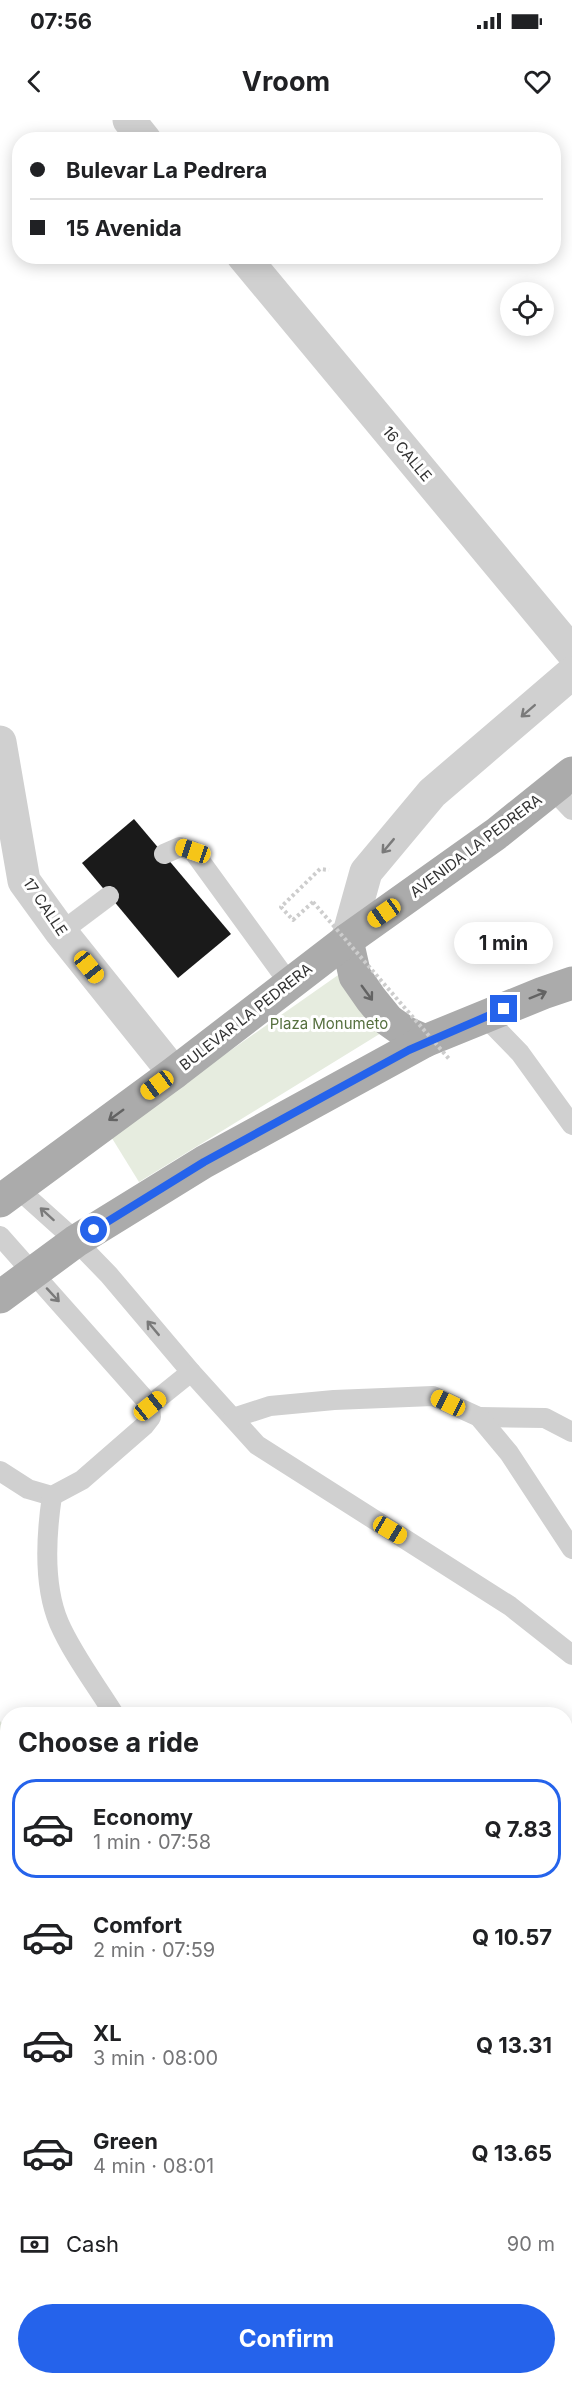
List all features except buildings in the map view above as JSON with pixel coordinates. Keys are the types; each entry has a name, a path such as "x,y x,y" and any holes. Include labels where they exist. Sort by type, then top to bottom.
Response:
{"main road":[{"name":"AVENIDA LA PEDRERA","path":"346,940 496,834 565,790"},
{"name":"BULEVAR LA PEDRERA","path":"6,1191 174,1073 346,940"},
{"path":"346,940 355,976 370,999 388,1020 437,1051"},
{"path":"0,1297 76,1241 204,1162 437,1051 485,1017 572,983"}],"street":[{"path":"129,120 139,132"},
{"name":"16 CALLE","path":"250,264 572,652"},
{"path":"346,940 366,872 432,793 572,673"},
{"name":"17 CALLE","path":"0,742 24,881 61,932 174,1073"}],"lane":[{"path":"164,854 180,847 193,851 289,983"},
{"path":"61,932 109,896"},
{"path":"485,1017 520,1053 572,1125"},
{"path":"6,1191 76,1241 109,1275 191,1372 257,1445 510,1606 572,1655"},
{"path":"0,1236 150,1406 151,1417 144,1426 82,1480 52,1496 28,1489 0,1471"},
{"path":"150,1406 191,1372"},
{"path":"233,1418 270,1406 334,1400 433,1396 479,1417 545,1418 572,1432"},
{"path":"479,1417 509,1453 572,1550"},
{"path":"52,1496 46,1535 49,1579 59,1623 110,1707"}],"path":[{"path":"320,869 281,907 293,920 313,902 437,1051"}],"green space":[{"name":"Plaza Monumeto","path":"341,973 386,1030 139,1182 110,1135"}],"route":[{"path":"94,1230 204,1162 425,1041 504,1009"}]}
